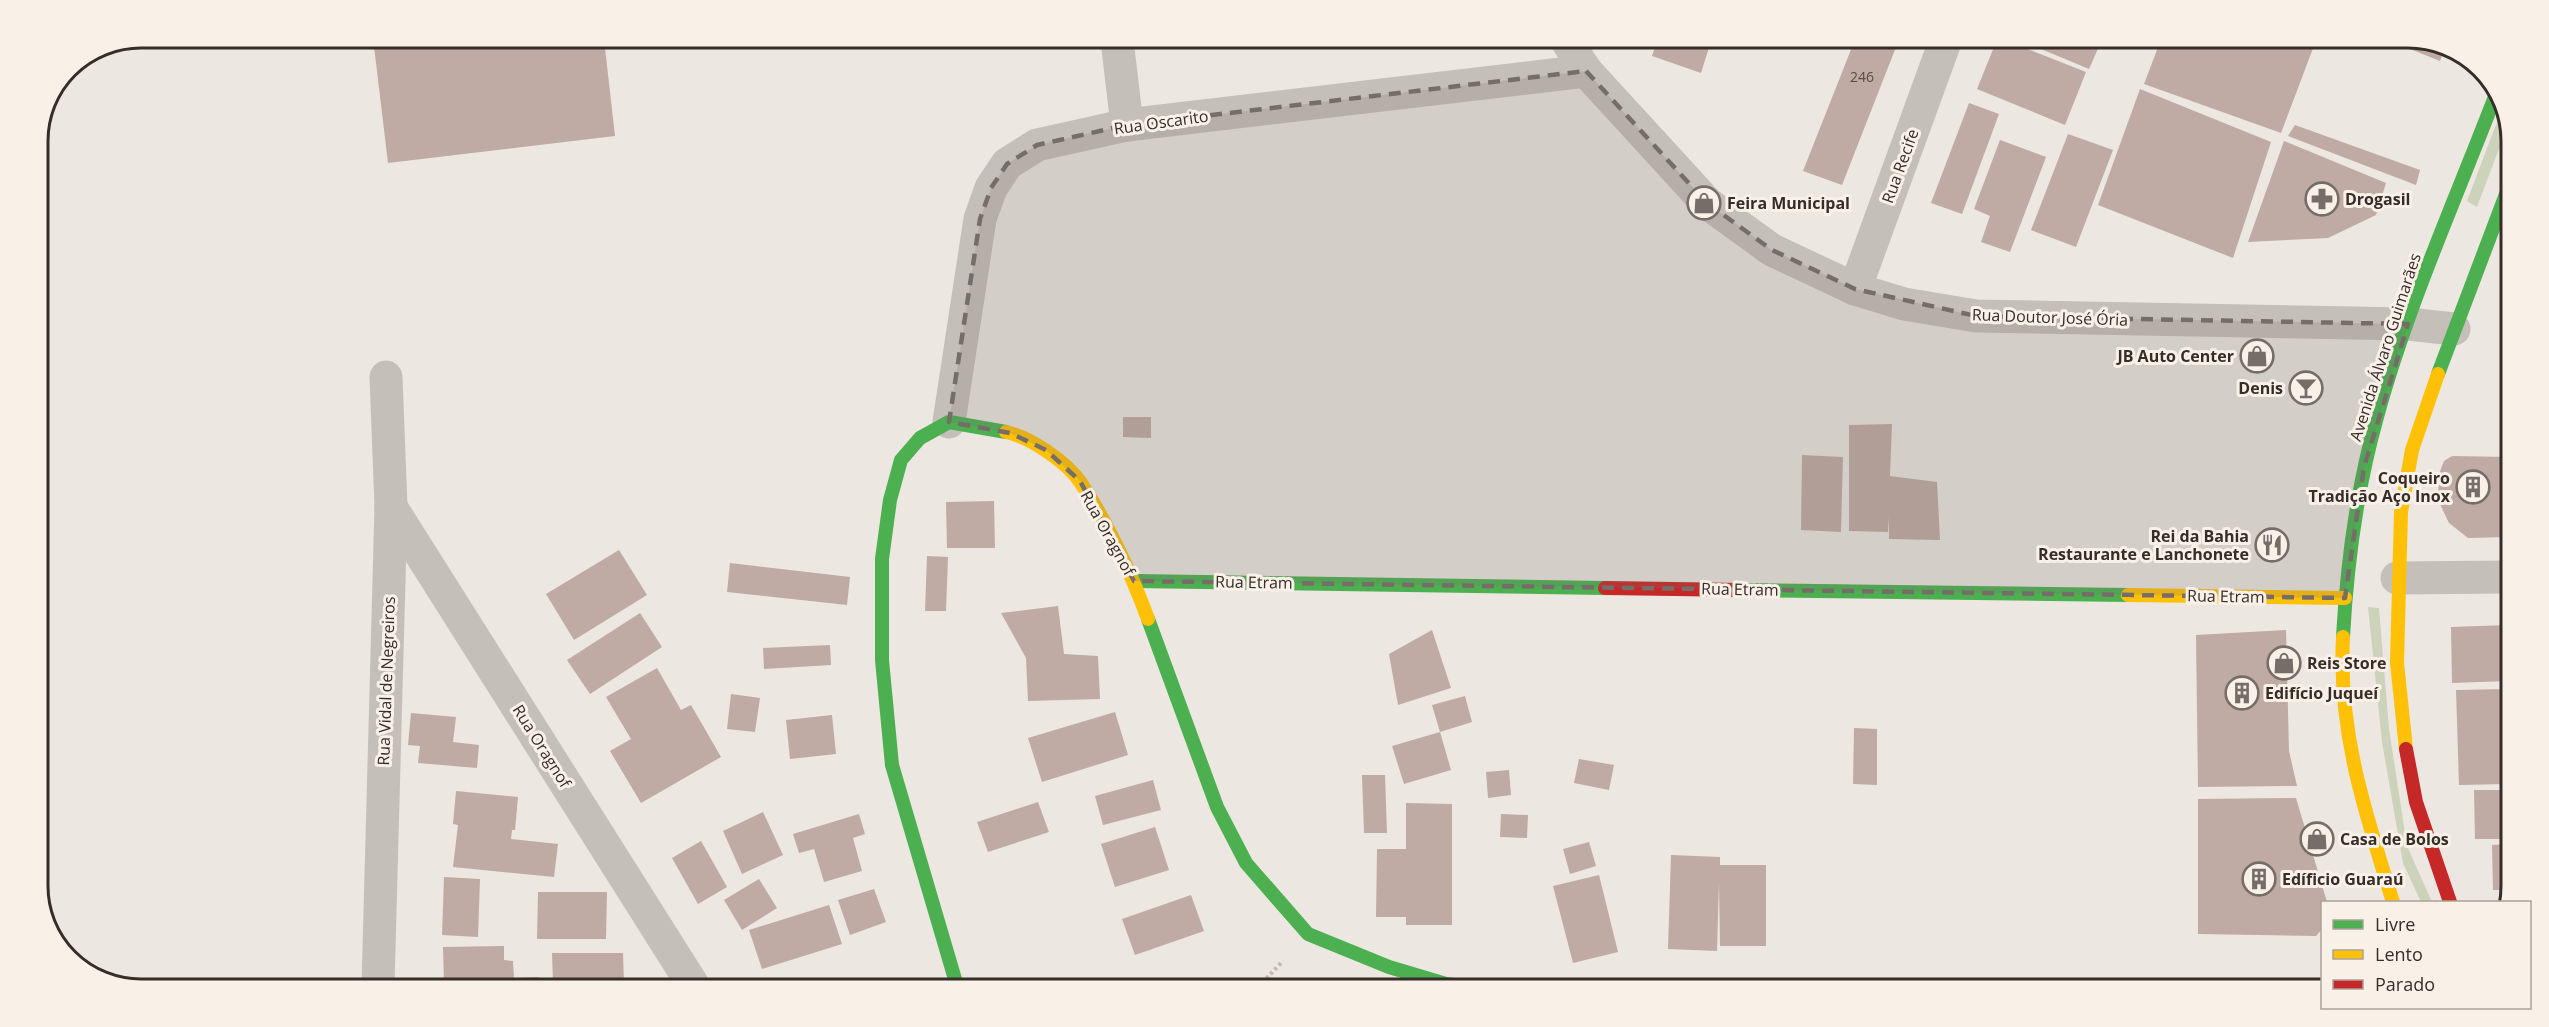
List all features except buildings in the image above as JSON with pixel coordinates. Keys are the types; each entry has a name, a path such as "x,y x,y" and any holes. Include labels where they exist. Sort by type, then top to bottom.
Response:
{"street":[{"path":"1118,48 1127,125"},
{"name":"Rua Doutor José Ória","path":"1571,48 1586,71 1707,203 1772,250 1854,289 1904,304 1976,316 2408,324 2454,329"},
{"name":"Rua Recife","path":"1854,289 1944,48"},
{"name":"Rua Oscarito","path":"949,422 980,219 991,188 1007,164 1037,145 1127,125 1586,71"},
{"name":"Avenida Álvaro Guimarães","path":"2392,901 2362,801 2348,740 2343,676 2345,598 2364,467 2384,393 2432,254 2493,102"},
{"path":"2449,901 2416,802 2402,731 2397,663 2397,578 2401,512 2412,450 2454,329 2501,207"},
{"name":"Rua Vidal de Negreiros","path":"378,979 391,507 386,377"},
{"path":"949,422 920,438 901,460 890,500 882,559 882,660 892,765 955,979"},
{"name":"Rua Oragnof","path":"949,422 1010,433 1046,450 1080,481 1134,581 1217,807 1246,863 1308,934 1389,967 1429,979"},
{"name":"Rua Oragnof","path":"391,507 689,979"},
{"path":"2397,578 2501,577"},
{"name":"Rua Etram","path":"1134,581 2345,598"}],"highlighted area":[{"path":"1586,71 1707,203 1772,250 1855,289 1976,316 2408,324 2364,467 2345,598 1134,581 1080,481 1046,450 1010,433 949,422 980,219 991,188 1007,164 1037,145 1127,125"}],"green space":[{"path":"2498,119 2501,144 2477,207 2467,201"},
{"path":"2368,607 2379,608 2389,729 2407,846 2432,901 2421,901 2403,863 2382,742"}],"traffic: fast":[{"path":"2343,637 2354,526 2377,417 2402,335 2493,102"},
{"path":"2438,374 2501,207"},
{"path":"955,979 892,765 882,660 882,559 890,500 901,460 920,438 949,422 1006,432"},
{"path":"1134,581 1605,588"},
{"path":"1742,590 2128,595"},
{"path":"1148,619 1217,807 1246,863 1308,934 1389,967 1429,979"}],"traffic: slow":[{"path":"2406,749 2397,663 2401,512 2412,450 2438,374"},
{"path":"1006,432 1037,445 1075,475 1118,549 1148,619"},
{"path":"2128,595 2345,598"},
{"path":"2343,637 2343,672 2349,739 2364,804 2393,901"}],"traffic: jam":[{"path":"1605,588 1742,590"},
{"path":"2406,749 2416,802 2450,901"}],"place":[{"name":"Drogasil","path":"2322,199"},
{"name":"Feira Municipal","path":"1704,203"},
{"name":"JB Auto Center","path":"2257,356"},
{"name":"Denis","path":"2306,388"},
{"name":"Coqueiro Tradição Aço Inox","path":"2473,487"},
{"name":"Rei da Bahia Restaurante e Lanchonete","path":"2272,545"},
{"name":"Reis Store","path":"2284,663"},
{"name":"Edifício Juqueí","path":"2242,693"},
{"name":"Casa de Bolos","path":"2317,839"},
{"name":"Edíficio Guaraú","path":"2259,879"}]}
